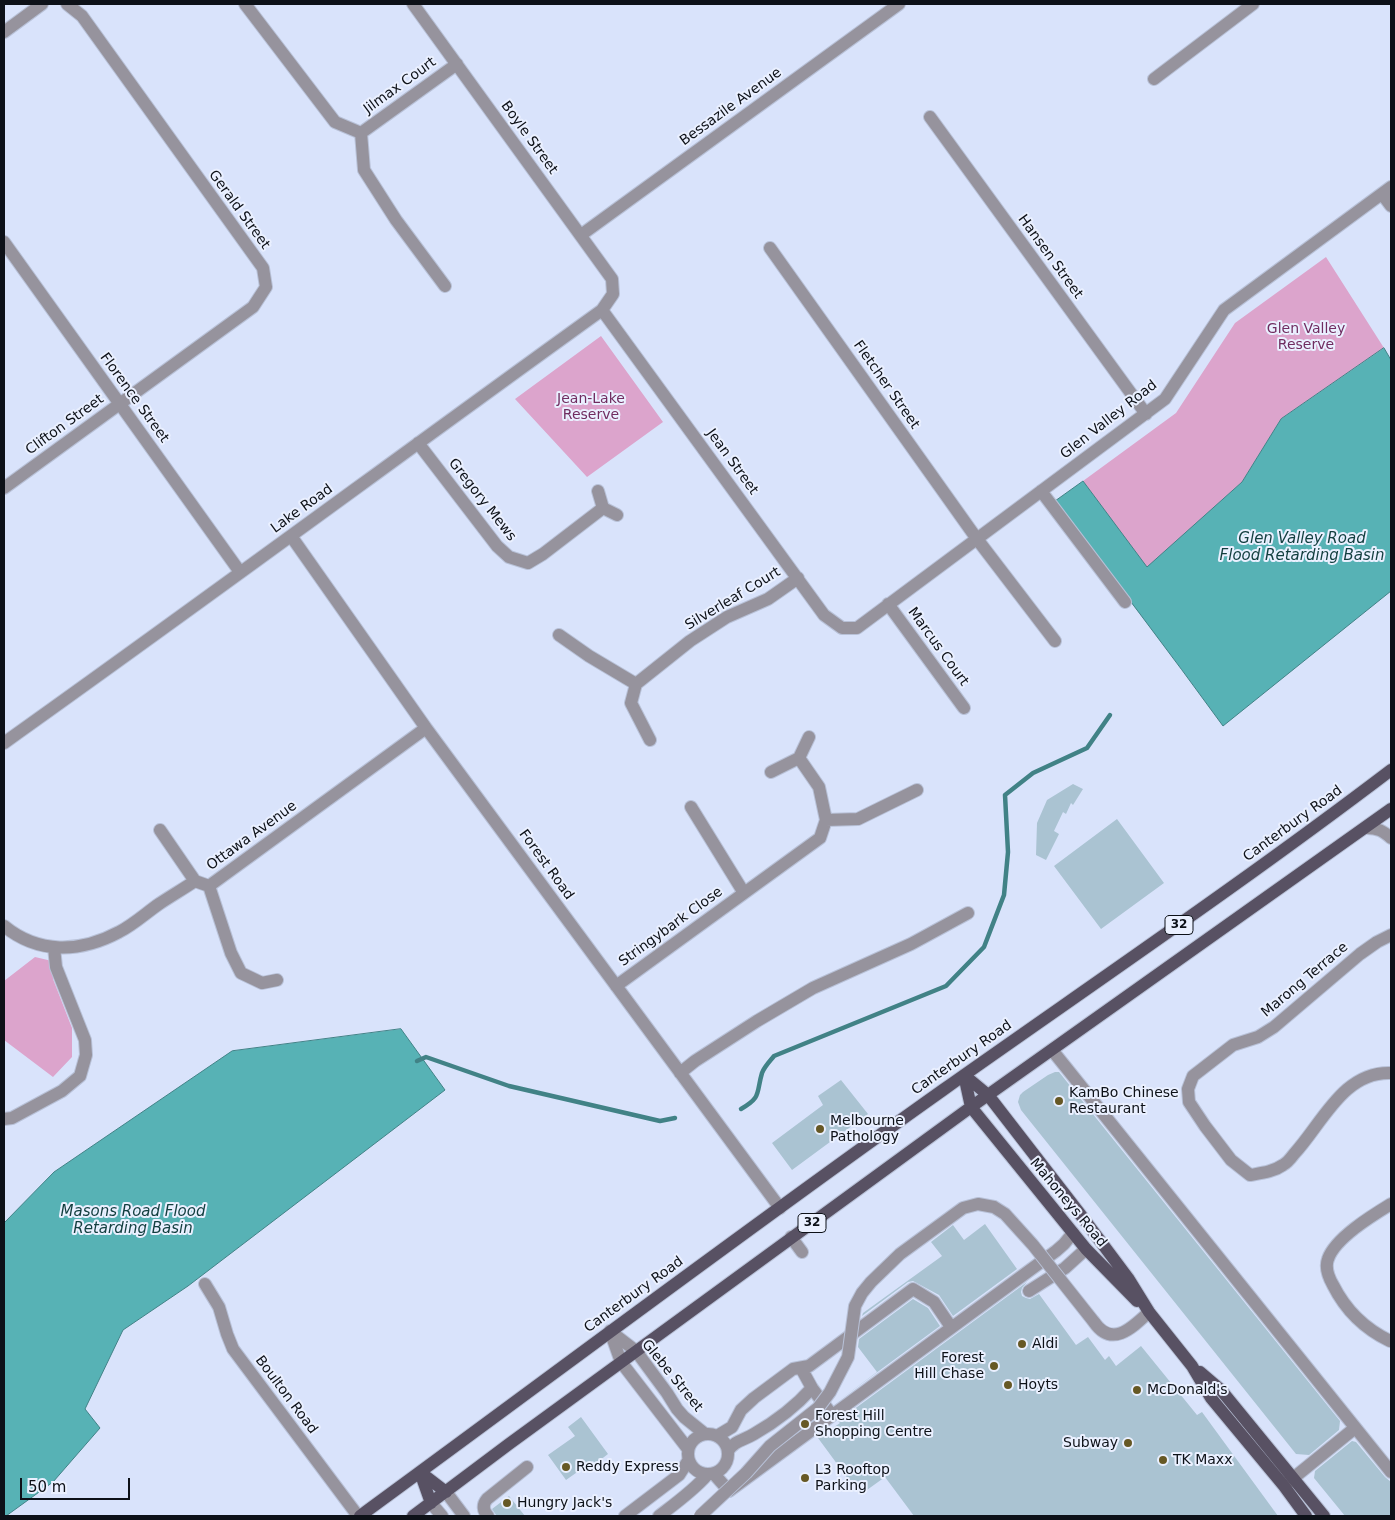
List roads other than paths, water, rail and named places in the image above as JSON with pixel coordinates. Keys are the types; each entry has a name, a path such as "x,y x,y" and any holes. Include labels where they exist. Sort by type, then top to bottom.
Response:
{"main road":[{"name":"Canterbury Road","path":"359,1516 780,1208 1197,912 1391,770"},
{"name":"32","path":"413,1516 971,1107 1367,828 1391,809"},
{"name":"Mahoneys Road","path":"964,1076 988,1095 1093,1230 1128,1278 1149,1312 1192,1366 1221,1390 1288,1482 1306,1516"},
{"path":"964,1076 971,1107"},
{"name":"Mahoneys Road","path":"971,1107 1086,1249 1149,1312"},
{"path":"1073,1233 1080,1214"},
{"path":"1086,1249 1093,1230"},
{"path":"420,1472 446,1492"},
{"path":"420,1472 432,1503"},
{"name":"Mahoneys Road","path":"1288,1482 1324,1516"}],"street":[{"path":"4,32 42,4"},
{"name":"Gerald Street","path":"66,4 82,16 263,268 266,287 252,307 120,403"},
{"path":"245,4 335,122 360,133 364,170 396,220 445,286"},
{"name":"Boyle Street","path":"413,4 612,279 613,294"},
{"name":"Bessazile Avenue","path":"581,235 899,4"},
{"path":"1154,79 1253,4"},
{"name":"Jilmax Court","path":"360,133 456,64"},
{"name":"Hansen Street","path":"930,117 1146,414"},
{"path":"1387,191 1391,206"},
{"name":"Glen Valley Road","path":"842,628 857,628 1165,399 1224,310 1387,191"},
{"name":"Florence Street","path":"4,242 240,572"},
{"name":"Fletcher Street","path":"770,248 977,539 1054,641"},
{"name":"Lake Road","path":"4,743 602,310 613,294"},
{"name":"Jean Street","path":"602,310 824,615 842,628"},
{"name":"Clifton Street","path":"4,488 120,403"},
{"name":"Gregory Mews","path":"418,442 497,546 510,557 528,563 543,554 604,508"},
{"path":"598,491 604,508 617,515"},
{"path":"1041,491 1125,602"},
{"name":"Forest Road","path":"291,536 426,728 780,1208"},
{"name":"Silverleaf Court","path":"636,684 690,642 727,617 768,599 798,578"},
{"name":"Marcus Court","path":"888,604 964,708"},
{"path":"559,635 589,656 636,684 632,703 650,740"},
{"name":"Ottawa Avenue","path":"4,926 34,944 54,947 84,946 119,932 195,881 209,886 426,728"},
{"path":"771,772 800,758 809,737"},
{"path":"800,758 819,787 826,820 858,819 917,790"},
{"name":"Stringybark Close","path":"691,807 744,893"},
{"name":"Stringybark Close","path":"616,986 820,838 826,820"},
{"path":"1367,828 1376,828 1391,838"},
{"path":"160,830 195,881"},
{"path":"209,886 231,953 241,973 262,983 277,980"},
{"path":"680,1073 756,1021 813,988 911,944 968,913"},
{"name":"Marong Terrace","path":"1391,935 1360,954 1274,1027 1258,1036 1233,1045 1193,1076 1188,1089 1189,1102 1231,1160 1250,1175 1270,1172 1284,1165 1301,1147 1335,1101 1357,1082 1381,1072 1391,1073"},
{"path":"4,1119 12,1118 68,1086 80,1076 86,1055 85,1040 56,967 54,947"},
{"path":"1052,1050 1391,1472"},
{"path":"700,1516 746,1474 770,1446 818,1408 830,1392 848,1357 855,1306 871,1282 900,1254 962,1208 978,1204 994,1207 1005,1214 1033,1245 1097,1327 1105,1333 1117,1334 1134,1326 1149,1312"},
{"path":"1391,1204 1372,1216 1337,1244 1327,1260 1328,1276 1339,1298 1357,1319 1377,1335 1391,1343"},
{"path":"734,1487 1056,1251 1073,1233"},
{"path":"791,1238 802,1252"},
{"path":"1030,1291 1065,1268 1086,1249"},
{"name":"Boulton Road","path":"205,1284 219,1307 226,1334 233,1350 359,1516"},
{"path":"625,1516 679,1475 694,1439 732,1427 742,1410 754,1398 793,1369 809,1366 913,1289 934,1302 951,1327"},
{"path":"610,1331 621,1362 688,1455 695,1471 710,1474 734,1487"},
{"name":"Glebe Street","path":"610,1331 636,1351 668,1393 676,1410 711,1435"},
{"path":"801,1368 812,1388 832,1415"},
{"path":"660,1516 683,1496 690,1493 710,1474 724,1466 733,1444 754,1434 800,1402 812,1388"},
{"path":"1288,1482 1355,1428"},
{"path":"711,1435 726,1445 734,1487"},
{"path":"488,1516 484,1509 484,1503 487,1499 527,1467"},
{"path":"446,1492 464,1516"},
{"path":"432,1503 442,1516"}],"water":[{"name":"Glen Valley Road Flood Retarding Basin","path":"1384,348 1391,360 1391,591 1223,726 1055,501 1083,481 1147,567 1242,482 1281,419"},
{"name":"Masons Road Flood Retarding Basin","path":"401,1029 445,1090 188,1286 123,1330 85,1409 100,1428 53,1482 4,1516 4,1223 54,1172 232,1051"}],"waterway":[{"path":"741,1109 755,1098 763,1071 774,1056 946,986 984,947 1004,895 1008,852 1005,795 1033,773 1087,748 1110,715"},
{"path":"417,1061 426,1057 509,1086 660,1121 675,1118"}],"place":[{"name":"KamBo Chinese Restaurant","path":"1059,1101"},
{"name":"Melbourne Pathology","path":"820,1129"},
{"name":"Aldi","path":"1022,1344"},
{"name":"Forest Hill Chase","path":"994,1366"},
{"name":"Hoyts","path":"1008,1385"},
{"name":"McDonald's","path":"1137,1390"},
{"name":"Forest Hill Shopping Centre","path":"805,1424"},
{"name":"Subway","path":"1128,1443"},
{"name":"TK Maxx","path":"1163,1460"},
{"name":"Reddy Express","path":"566,1467"},
{"name":"L3 Rooftop Parking","path":"805,1478"},
{"name":"Hungry Jack's","path":"507,1503"}],"park label":[{"name":"Glen Valley Reserve","path":"1306,338"},
{"name":"Jean-Lake Reserve","path":"591,408"}]}
